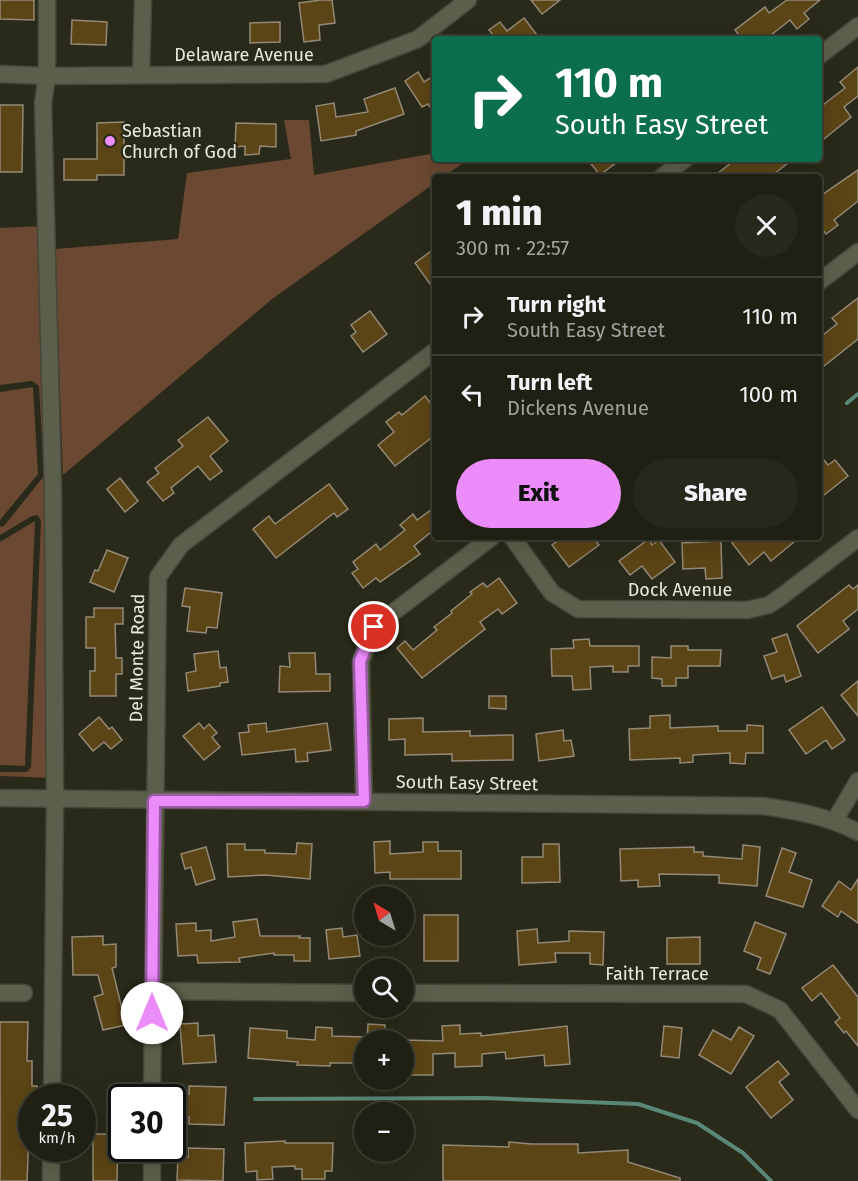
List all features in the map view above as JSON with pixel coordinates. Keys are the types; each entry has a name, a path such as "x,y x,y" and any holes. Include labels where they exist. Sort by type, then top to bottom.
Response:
{"street":[{"path":"47,0 46,76 43,103 53,493 55,799 52,1084"},
{"path":"141,75 143,0"},
{"name":"Delaware Avenue","path":"0,74 46,76 326,74 418,39 468,0"},
{"path":"822,54 858,26"},
{"path":"666,174 681,162"},
{"path":"822,280 858,252"},
{"name":"Del Monte Road","path":"152,1084 158,577 181,545 432,353"},
{"name":"Dock Avenue","path":"514,540 552,593 578,609 747,610 769,605 858,538"},
{"path":"364,801 360,661 374,627 488,540"},
{"path":"835,820 858,781"},
{"name":"South Easy Street","path":"0,798 763,806 804,812 835,820 858,832"},
{"path":"152,992 354,993"},
{"path":"0,993 24,993"},
{"name":"Faith Terrace","path":"414,993 746,994 780,1010 858,1110"},
{"path":"51,1162 51,1181"},
{"path":"152,1162 152,1181"}],"shaded area":[{"path":"284,120 309,120 314,175 432,154 432,162 465,162 447,174 432,174 432,185 272,299 63,475 55,249 178,239 187,173 291,159"},
{"path":"44,226 52,778 0,776 0,772 27,772 31,767 41,520 37,515 32,516 0,535 0,527 4,526 44,476 39,386 32,381 0,385 0,228"},
{"path":"33,387 38,474 0,520 0,392"},
{"path":"35,521 25,766 0,765 0,542"}],"building":[{"path":"0,0 34,0 34,20 0,19"},
{"path":"332,0 335,23 319,25 320,40 304,42 299,3"},
{"path":"531,0 560,0 542,14"},
{"path":"787,0 820,0 804,13 809,19 797,29 790,20 770,36 740,36 735,30 765,7 769,13"},
{"path":"524,18 538,36 494,36 489,30 500,22 507,31"},
{"path":"72,20 107,22 106,45 71,44"},
{"path":"280,22 280,42 250,43 250,23"},
{"path":"858,67 858,96 844,107 851,117 822,141 822,106 845,88 840,82"},
{"path":"418,72 424,82 432,77 432,110 428,104 422,107 405,81"},
{"path":"395,88 404,114 356,131 356,135 321,141 316,106 334,103 336,117 368,112 364,99"},
{"path":"0,105 23,105 22,172 0,172"},
{"name":"Sebastian Church of God","path":"124,122 124,175 97,175 97,180 64,180 64,159 97,159 97,123"},
{"path":"236,123 276,124 276,147 260,146 259,154 245,155 245,146 235,147"},
{"path":"589,162 617,162 601,174"},
{"path":"732,162 789,162 774,174 717,174"},
{"path":"858,170 858,201 834,220 838,225 826,234 822,229 822,195"},
{"path":"432,250 432,287 415,263"},
{"path":"858,298 858,339 822,368 822,336 837,324 832,318"},
{"path":"370,311 387,334 363,352 351,336 356,332 351,325"},
{"path":"425,396 432,405 432,437 395,466 378,445 394,432 386,422 399,412 402,415"},
{"path":"208,417 228,441 210,456 222,471 210,480 198,466 171,488 174,493 163,501 147,482 159,473 155,468 183,446 178,440"},
{"path":"822,458 828,465 835,460 848,476 822,497"},
{"path":"120,478 138,501 125,512 107,489"},
{"path":"329,484 348,509 337,517 334,513 276,558 253,529 269,516 275,524"},
{"path":"432,509 432,531 414,546 420,554 380,582 376,578 363,588 352,573 358,569 353,562 376,544 380,550 405,530 400,525 413,514 417,520"},
{"path":"559,540 595,540 599,545 569,567 552,545"},
{"path":"648,540 652,545 659,540 675,562 652,579 642,566 630,575 619,561"},
{"path":"736,540 796,540 771,561 764,552 749,565 732,543"},
{"path":"721,541 722,578 706,579 705,568 683,569 682,543"},
{"path":"107,550 128,558 114,592 90,582 95,570 98,571"},
{"path":"499,578 517,603 502,614 498,609 480,622 485,629 422,678 397,648 405,641 413,650 437,630 434,627 472,594 470,592 483,583 487,587"},
{"path":"849,585 853,589 858,585 858,609 843,621 849,629 818,653 797,626"},
{"path":"185,588 222,593 217,628 207,627 206,633 187,631 190,607 182,606"},
{"path":"94,608 123,608 123,624 115,624 116,658 122,658 122,674 116,674 116,696 90,696 90,671 95,671 95,648 86,648 86,617 94,617"},
{"path":"787,634 801,676 786,682 784,675 772,679 764,656 777,652 772,639"},
{"path":"589,639 590,646 639,646 639,666 628,666 628,672 613,672 613,666 590,667 591,689 573,690 572,676 552,676 551,649 574,648 573,640"},
{"path":"671,646 688,646 688,650 721,650 720,666 688,666 688,678 676,678 676,686 662,686 662,679 652,678 652,657 671,658"},
{"path":"218,651 220,668 226,667 228,682 220,683 220,686 188,691 186,673 196,671 194,654"},
{"path":"289,653 315,653 316,674 330,674 330,691 279,692 280,666 290,667"},
{"path":"858,681 858,716 841,695"},
{"path":"489,696 506,696 506,709 489,708"},
{"path":"822,707 845,740 832,749 826,740 806,754 789,730"},
{"path":"670,715 670,728 718,726 718,731 747,731 747,725 763,726 763,753 746,753 745,764 730,763 730,753 693,755 693,762 680,763 680,758 630,760 629,729 650,728 650,716"},
{"path":"99,717 109,729 112,727 122,740 111,749 104,742 93,751 79,734"},
{"path":"423,718 423,732 470,731 470,736 513,735 513,760 452,761 452,754 405,755 405,739 389,740 389,719"},
{"path":"199,723 204,729 209,724 217,733 212,737 220,747 204,760 183,736"},
{"path":"266,723 267,732 327,723 331,750 307,753 308,761 296,762 295,749 242,755 239,733 249,732 248,725"},
{"path":"563,730 564,741 571,740 574,756 539,761 536,734"},
{"path":"390,841 390,854 423,852 423,842 438,842 438,851 461,851 461,879 390,879 390,872 375,873 374,842"},
{"path":"297,843 312,844 310,879 265,875 228,877 227,844 245,844 245,850 265,850 265,853 296,854"},
{"path":"543,844 559,844 560,882 522,883 522,857 543,857"},
{"path":"743,845 760,847 757,886 719,883 719,875 659,874 660,886 638,887 638,880 621,881 620,849 694,847 694,852 703,852 703,856 742,859"},
{"path":"206,847 215,879 196,885 191,867 185,869 181,854"},
{"path":"782,848 796,853 789,872 812,880 803,907 766,896"},
{"path":"858,879 858,923 841,911 838,917 822,906 839,881 851,890"},
{"path":"424,915 458,915 458,961 424,961"},
{"path":"257,919 260,936 310,938 310,961 294,961 294,955 274,955 274,953 239,958 240,962 198,963 197,955 178,956 176,924 196,923 196,931 211,930 211,941 235,937 233,922"},
{"path":"755,922 786,934 770,974 757,969 761,958 744,951"},
{"path":"342,928 343,937 354,935 354,946 359,946 360,956 329,959 326,930"},
{"path":"537,929 538,943 569,941 569,931 604,932 603,965 590,964 590,953 555,953 556,962 519,965 517,931"},
{"path":"103,936 103,945 116,944 116,967 112,968 126,1025 103,1030 94,997 103,994 98,975 73,975 72,937"},
{"path":"700,937 700,964 667,964 667,938"},
{"path":"833,965 858,997 858,1046 835,1022 840,1018 821,993 812,1001 802,988"},
{"path":"0,1022 28,1022 27,1061 32,1061 32,1084 18,1084 18,1162 28,1162 27,1181 0,1181"},
{"path":"198,1023 198,1036 214,1035 216,1062 183,1064 180,1024"},
{"path":"368,1024 385,1025 385,1030 368,1030"},
{"path":"460,1025 460,1034 481,1033 481,1036 567,1026 570,1064 545,1066 544,1055 506,1059 505,1052 482,1054 482,1066 455,1067 455,1053 433,1054 433,1075 414,1075 414,1040 443,1041 442,1026"},
{"path":"664,1026 682,1028 679,1058 661,1056"},
{"path":"316,1027 332,1028 332,1036 354,1037 354,1063 330,1063 330,1066 297,1065 298,1062 248,1058 250,1028 287,1031 287,1038 315,1040"},
{"path":"739,1027 754,1036 731,1074 699,1055 713,1030 731,1040"},
{"path":"778,1061 789,1074 779,1082 793,1100 771,1118 746,1087"},
{"path":"189,1086 226,1087 224,1125 189,1124 189,1117 186,1117 186,1094 189,1094"},
{"path":"96,1134 108,1134 108,1162 117,1162 117,1181 93,1181"},
{"path":"285,1141 285,1143 333,1143 332,1171 325,1171 325,1179 302,1179 302,1169 295,1169 295,1166 272,1167 273,1179 257,1180 257,1171 246,1172 245,1143"},
{"path":"509,1142 578,1144 578,1153 628,1150 628,1162 680,1178 680,1181 443,1181 443,1145 509,1147"},
{"path":"188,1148 224,1149 223,1181 177,1180 178,1162 186,1162 186,1157 188,1157"}],"waterway":[{"path":"847,403 858,394"},
{"path":"255,1099 483,1098 638,1104 697,1123 743,1153 771,1181"}],"place":[{"name":"Sebastian Church of God","path":"110,141"}],"route":[{"path":"152,1013 154,801 364,801 360,661 374,627"}]}
